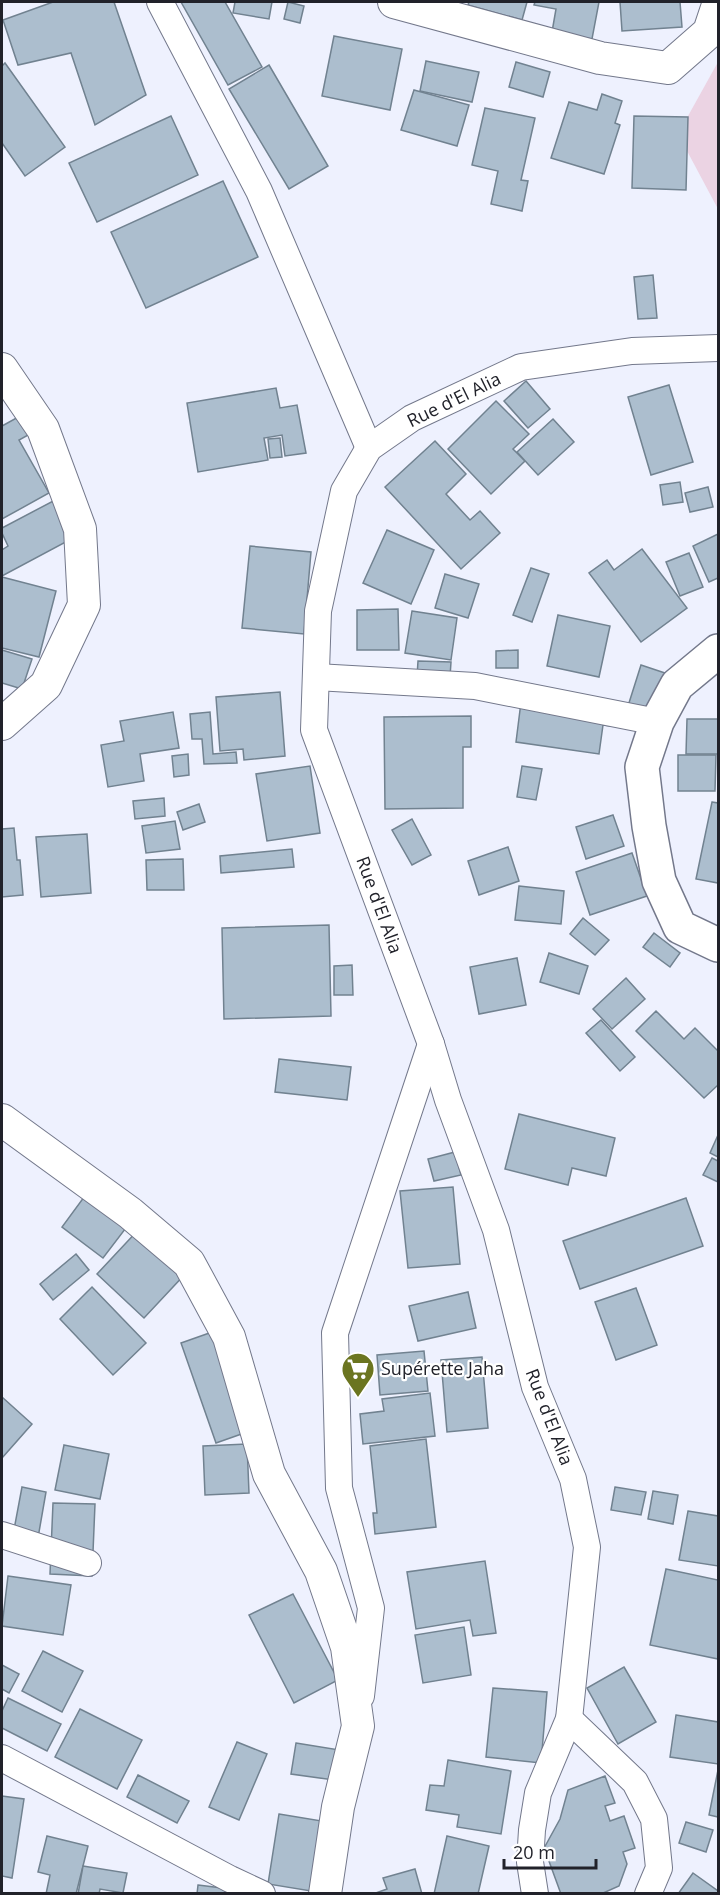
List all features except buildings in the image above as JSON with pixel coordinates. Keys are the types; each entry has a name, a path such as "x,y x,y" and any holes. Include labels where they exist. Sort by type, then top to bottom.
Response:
{"main road":[{"path":"718,651 677,686 657,722 642,767 658,881 680,927 718,945"}],"street":[{"path":"160,2 259,191 369,448"},
{"path":"394,2 600,58 668,68 709,32 718,5"},
{"name":"Rue d'El Alia","path":"535,1893 530,1862 532,1830 538,1793 569,1719 587,1546 573,1479 535,1387 496,1230 314,730 318,611 344,491 369,448 412,418 521,367 632,351 718,348"},
{"path":"2,369 43,429 80,529 84,605 46,685 2,724"},
{"path":"316,677 475,686 657,722"},
{"path":"325,1893 338,1807 358,1726 371,1608 339,1488 335,1333 430,1044"},
{"path":"2,1120 130,1213 189,1263 229,1337 269,1474 321,1571 347,1647 358,1726"},
{"path":"2,1535 88,1563"},
{"path":"569,1719 635,1782 654,1819 659,1868 648,1893"},
{"path":"2,1758 230,1879 262,1893"}],"shaded area":[{"path":"718,62 718,209 678,134"}],"place":[{"name":"Supérette Jaha","path":"358,1398"}]}
